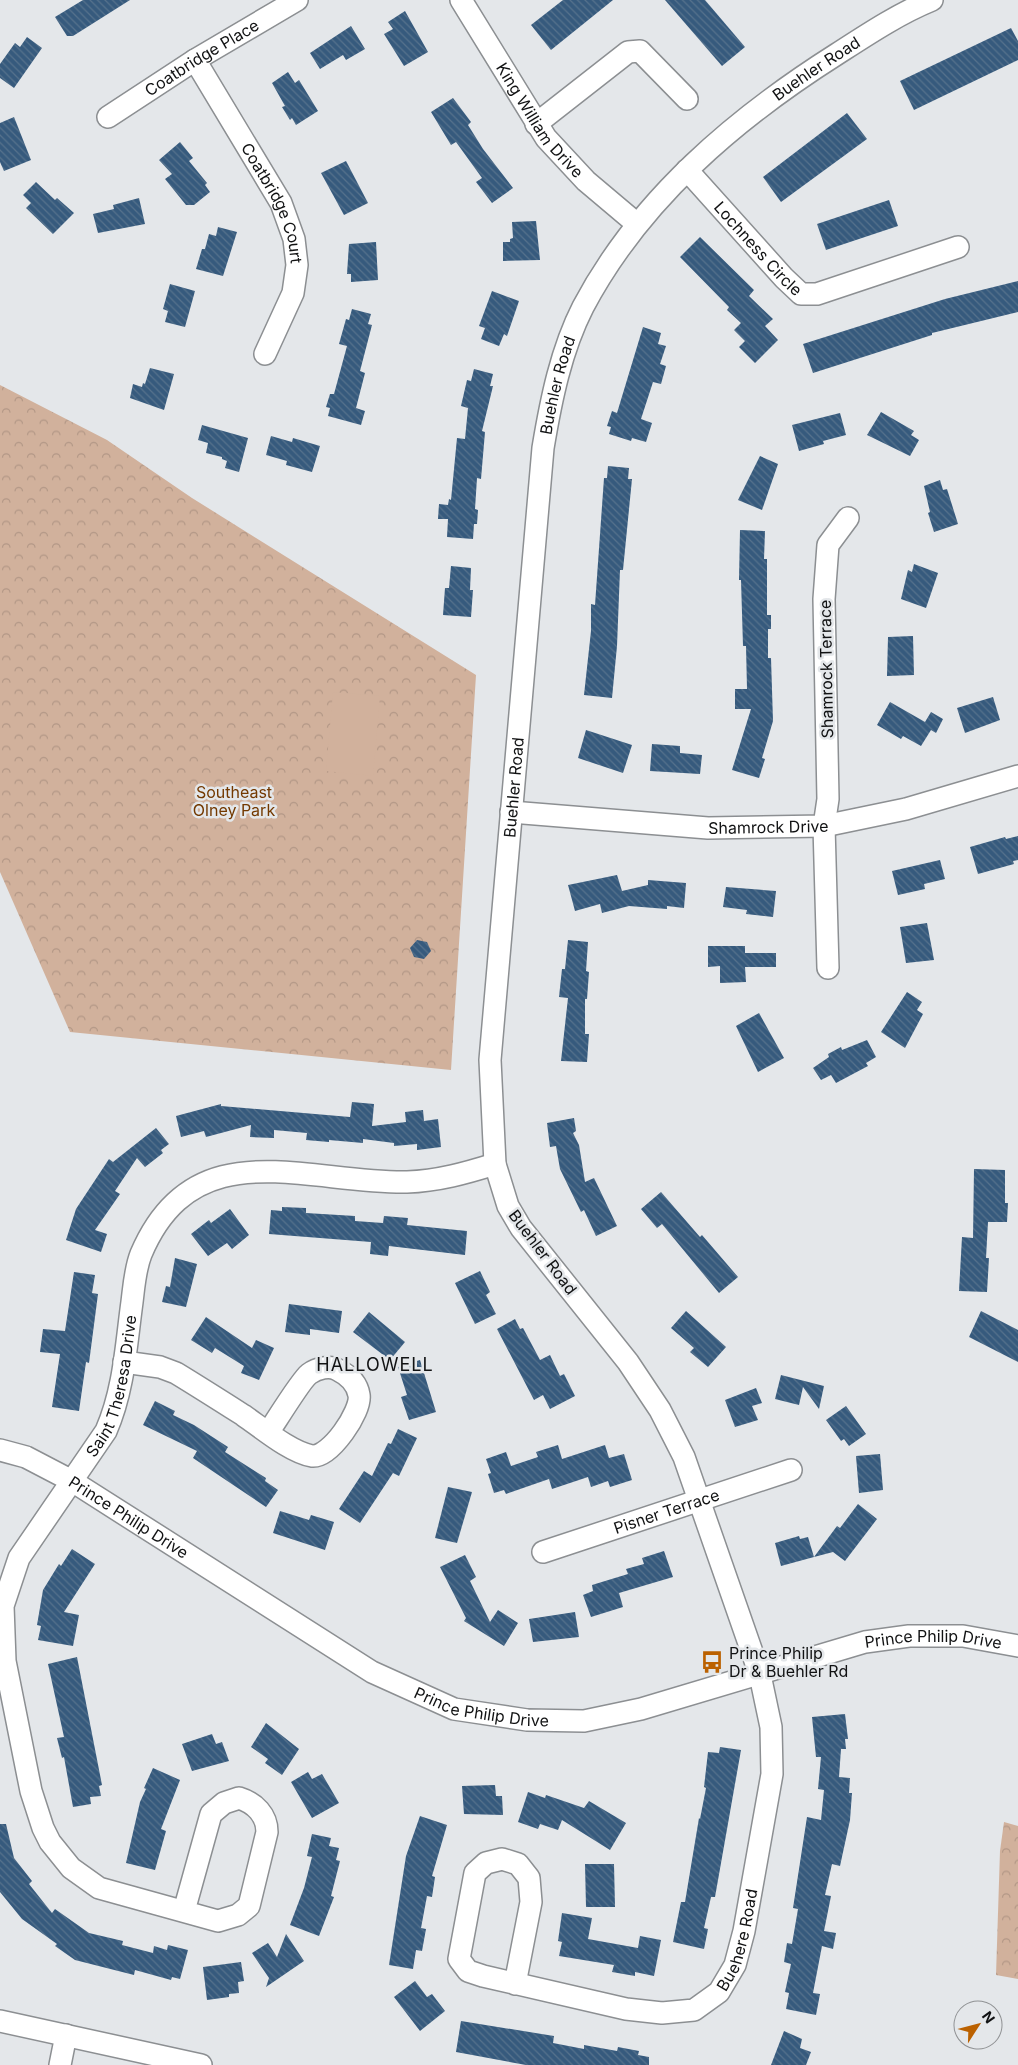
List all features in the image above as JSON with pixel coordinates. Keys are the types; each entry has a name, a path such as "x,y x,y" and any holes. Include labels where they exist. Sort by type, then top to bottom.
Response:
{"street":[{"name":"Coatbridge Place","path":"108,117 195,60 297,0"},
{"name":"King William Drive","path":"461,0 546,138 586,181 637,224"},
{"name":"Buehler Road","path":"760,1675 684,1456 660,1410 628,1362 521,1228 508,1206 495,1164 490,1060 543,448 549,413 568,342 583,308 618,249 637,224 687,170 740,122 792,82 897,6 932,0"},
{"path":"536,124 628,52 640,51 687,98"},
{"name":"Coatbridge Court","path":"195,60 281,203 294,239 297,265 293,293 265,354"},
{"name":"Lochness Circle","path":"687,170 784,278 801,294 817,294 958,247"},
{"name":"Shamrock Terrace","path":"828,968 824,826 828,799 824,599 828,545 848,518"},
{"name":"Shamrock Drive","path":"511,812 708,828 824,826 906,808 1018,776"},
{"name":"Saint Theresa Drive","path":"184,1911 211,1814 231,1800 239,1798 254,1805 265,1818 268,1832 249,1906 238,1915 218,1921 114,1894 82,1878 71,1868 50,1842 36,1812 5,1661 4,1606 19,1558 106,1431 115,1412 124,1362 135,1277 140,1257 149,1236 177,1201 202,1184 234,1172 265,1170 405,1182 439,1180 495,1164"},
{"path":"124,1362 160,1366 176,1373 268,1433 304,1454 314,1456 324,1453 333,1446 358,1408 359,1395 354,1382 334,1368 322,1368 308,1374 268,1433"},
{"name":"Prince Philip Drive","path":"0,1450 26,1457 72,1481 372,1672 454,1709 527,1720 584,1721 618,1715 760,1675 865,1642 909,1636 963,1636 1018,1646"},
{"name":"Pisner Terrace","path":"543,1552 791,1470"},
{"name":"Buehere Road","path":"515,1984 531,1902 529,1878 518,1864 502,1859 486,1863 475,1874 459,1959 468,1971 515,1984 626,2009 662,2013 694,2010 719,1992 735,1965 744,1931 772,1774 771,1727 760,1675"},
{"path":"0,2021 201,2065"},
{"path":"60,2065 66,2034"}],"green space":[{"name":"Southeast Olney Park","path":"0,385 107,440 192,498 476,675 451,1070 70,1032 0,872"},
{"path":"333,692 380,696 373,776 326,771"},
{"path":"1004,1822 1018,1826 1018,1979 996,1975 1000,1851"}],"building":[{"path":"83,0 130,0 73,36 67,36 55,17"},
{"path":"563,0 613,0 551,50 531,25"},
{"path":"665,0 705,0 745,47 722,66"},
{"path":"405,11 428,52 404,66 384,34 393,29 388,22"},
{"path":"351,26 365,49 346,60 343,55 320,69 310,53"},
{"path":"1011,28 1018,41 1018,60 914,110 900,81"},
{"path":"27,37 42,48 14,88 0,78 0,64 15,43 20,47"},
{"path":"288,72 295,83 299,80 318,111 296,125 292,118 290,120 282,107 285,106 272,83"},
{"path":"453,98 471,122 468,125 483,149 513,188 492,203 476,182 482,178 456,142 451,145 431,112"},
{"path":"847,113 867,139 781,202 763,177"},
{"path":"14,117 31,160 4,171 0,162 0,123"},
{"path":"180,142 193,158 189,161 207,183 205,185 210,192 194,205 186,205 165,179 172,174 159,160"},
{"path":"346,161 368,203 344,215 321,173"},
{"path":"36,182 55,200 57,198 74,213 53,234 26,208 31,203 23,195"},
{"path":"139,198 145,224 98,233 93,214 114,209 113,205"},
{"path":"889,200 898,226 826,250 817,224"},
{"path":"536,221 540,260 503,261 503,242 510,242 510,239 513,238 512,222"},
{"path":"218,227 237,232 223,276 196,269 209,234 216,236"},
{"path":"700,237 754,290 749,296 773,319 765,326 778,340 755,363 739,347 745,341 734,330 741,323 727,310 729,307 680,257"},
{"path":"376,242 378,280 351,282 351,274 347,274 349,244"},
{"path":"1018,281 1018,312 932,333 932,335 813,373 803,344 945,299"},
{"path":"170,284 195,291 185,327 165,322 168,311 163,309"},
{"path":"492,291 519,301 507,336 504,334 499,346 481,339 485,328 479,326"},
{"path":"352,309 371,314 368,324 372,325 360,371 365,373 356,408 365,411 361,425 328,416 330,408 326,407 330,394 334,394 347,346 339,344 346,319 349,320"},
{"path":"643,327 661,333 658,344 666,346 660,364 666,366 661,384 653,382 641,419 652,423 646,442 632,438 631,441 609,434 611,427 607,426 612,411 617,413"},
{"path":"150,368 174,374 164,410 130,398 133,384 142,387 143,383 145,384"},
{"path":"474,369 493,374 490,386 493,386 482,431 485,432 481,479 477,478 475,509 478,510 477,524 474,524 473,539 447,537 448,519 438,519 439,504 448,505 449,499 451,500 457,438 465,439 468,408 461,406 467,380 471,381"},
{"path":"881,412 914,431 911,435 919,440 910,456 867,435"},
{"path":"840,413 846,435 823,441 824,444 799,451 792,425"},
{"path":"202,425 248,438 239,472 225,468 227,461 222,459 222,457 206,453 208,443 198,440"},
{"path":"271,436 292,442 293,438 320,446 312,472 286,465 287,461 266,455"},
{"path":"760,456 778,464 762,510 738,500"},
{"path":"608,466 629,468 628,479 632,479 623,570 620,570 617,646 612,698 584,695 591,631 591,604 595,605 604,478 607,478"},
{"path":"940,480 943,490 947,489 958,524 934,532 928,513 930,512 924,486"},
{"path":"740,530 765,531 764,559 767,559 767,615 771,615 771,629 768,629 768,658 771,658 773,721 762,758 765,759 759,778 732,770 751,709 735,709 735,689 747,689 746,646 743,646 741,580 739,580"},
{"path":"914,564 938,573 926,608 901,599 908,570 912,572"},
{"path":"451,566 471,568 470,590 473,590 471,617 443,615 445,588 449,588"},
{"path":"913,636 914,675 887,676 888,637"},
{"path":"993,697 1000,720 965,733 957,708"},
{"path":"890,702 925,722 931,712 943,719 936,733 931,730 921,746 903,736 901,739 877,725"},
{"path":"586,730 632,745 623,773 578,758"},
{"path":"652,744 680,746 680,753 702,755 700,774 650,771"},
{"path":"1018,836 1018,860 1013,861 1014,864 978,874 970,847 1005,837 1006,839"},
{"path":"940,860 945,879 924,884 925,889 898,895 892,871"},
{"path":"617,875 622,891 648,885 648,880 686,883 684,908 667,906 667,909 629,906 602,913 600,904 575,911 568,885"},
{"path":"726,887 776,891 773,917 746,914 747,910 723,907"},
{"path":"927,923 934,960 906,963 900,927"},
{"path":"417,940 427,942 431,951 424,959 414,957 410,948"},
{"path":"568,940 588,942 586,971 589,972 587,999 585,999 585,1034 589,1034 587,1062 561,1061 568,998 559,997 562,969 565,969"},
{"path":"708,946 745,946 745,953 776,953 776,967 745,967 746,982 720,983 720,966 708,967"},
{"path":"907,992 922,1002 917,1010 923,1014 905,1048 881,1032"},
{"path":"759,1013 784,1058 758,1072 736,1026"},
{"path":"867,1040 876,1057 866,1063 868,1066 836,1083 831,1075 821,1080 813,1068 829,1057 828,1054 841,1047 842,1050"},
{"path":"352,1102 374,1104 372,1126 406,1122 405,1112 423,1110 424,1121 438,1119 441,1147 417,1150 417,1144 394,1146 394,1143 363,1139 363,1143 306,1140 307,1133 274,1130 274,1138 250,1137 251,1125 206,1137 204,1131 181,1137 176,1116 221,1104 221,1106 350,1117"},
{"path":"574,1118 576,1131 573,1133 579,1145 585,1182 594,1178 617,1226 596,1236 584,1210 581,1212 560,1169 556,1146 550,1147 547,1123"},
{"path":"156,1128 169,1144 161,1150 163,1153 145,1167 137,1158 115,1191 120,1194 95,1230 107,1234 101,1252 66,1240 76,1209 109,1159 113,1162"},
{"path":"974,1169 1005,1170 1005,1203 1008,1203 1007,1222 988,1222 986,1258 989,1258 987,1292 959,1291 962,1237 973,1238"},
{"path":"661,1192 700,1237 702,1235 738,1277 719,1293 662,1224 657,1228 641,1209"},
{"path":"282,1207 306,1208 306,1213 355,1216 355,1221 383,1223 384,1216 408,1218 407,1225 467,1231 465,1255 389,1246 388,1256 370,1254 371,1242 269,1234 271,1210 282,1211"},
{"path":"230,1209 249,1235 232,1249 227,1243 208,1256 191,1234 209,1220 211,1223"},
{"path":"175,1258 197,1264 186,1307 162,1302 166,1286 170,1287"},
{"path":"480,1271 490,1292 486,1295 496,1314 475,1324 455,1283"},
{"path":"74,1272 95,1275 92,1293 98,1294 89,1363 86,1362 79,1411 52,1407 60,1354 40,1352 43,1329 65,1331"},
{"path":"289,1304 342,1311 339,1333 310,1329 310,1335 285,1332"},
{"path":"686,1311 726,1347 708,1367 690,1352 694,1348 671,1328"},
{"path":"981,1311 1018,1330 1018,1362 969,1337"},
{"path":"369,1312 405,1342 390,1360 353,1332"},
{"path":"206,1317 252,1348 256,1340 274,1348 259,1380 241,1373 244,1366 215,1348 212,1353 191,1340"},
{"path":"515,1319 520,1329 523,1328 540,1360 550,1355 560,1376 564,1374 575,1396 550,1409 543,1395 534,1400 497,1329"},
{"path":"420,1360 436,1412 409,1420 401,1397 407,1395 398,1367"},
{"path":"781,1375 824,1386 819,1409 803,1387 799,1405 775,1399"},
{"path":"756,1388 762,1403 752,1406 758,1420 735,1427 725,1400"},
{"path":"155,1401 175,1411 173,1415 194,1425 228,1447 225,1452 266,1478 265,1481 278,1490 266,1507 193,1458 197,1451 143,1425"},
{"path":"846,1406 866,1434 849,1446 844,1439 841,1441 826,1420"},
{"path":"398,1429 417,1438 399,1476 393,1473 360,1523 339,1509 364,1471 372,1476 388,1443 391,1444"},
{"path":"558,1445 562,1459 605,1445 609,1458 624,1454 632,1480 610,1487 608,1481 591,1487 588,1477 552,1489 549,1479 506,1494 504,1490 494,1493 488,1474 491,1473 486,1459 506,1452 511,1466 538,1457 536,1452"},
{"path":"880,1454 883,1490 859,1493 856,1456"},
{"path":"448,1487 472,1492 457,1543 435,1538"},
{"path":"858,1504 877,1519 845,1561 833,1552 814,1557 837,1526 840,1528"},
{"path":"280,1511 309,1520 311,1515 334,1522 325,1550 273,1533"},
{"path":"799,1536 800,1539 808,1537 814,1557 781,1566 775,1543"},
{"path":"72,1549 95,1564 64,1612 79,1615 73,1646 38,1640 41,1626 37,1625 43,1590 59,1564 61,1566"},
{"path":"664,1551 673,1577 619,1593 623,1607 591,1617 583,1595 593,1591 592,1585 628,1574 626,1569 644,1564 642,1558"},
{"path":"465,1555 476,1577 470,1581 490,1622 498,1610 518,1623 504,1646 464,1621 466,1618 440,1567"},
{"path":"575,1612 579,1637 533,1642 529,1619"},
{"path":"77,1657 102,1785 99,1786 101,1796 90,1797 91,1804 73,1807 64,1757 62,1758 57,1738 64,1737 48,1664"},
{"path":"845,1714 848,1739 845,1739 846,1749 841,1749 839,1777 850,1778 849,1793 852,1793 850,1820 840,1866 832,1864 825,1895 831,1896 824,1931 836,1933 833,1949 822,1946 813,1993 820,1994 816,2015 786,2009 789,1993 785,1992 791,1964 784,1962 787,1943 792,1944 798,1909 793,1908 807,1817 821,1820 824,1790 818,1789 821,1757 816,1757 812,1717"},
{"path":"266,1723 299,1749 282,1775 265,1763 268,1759 251,1747"},
{"path":"212,1734 216,1744 222,1742 229,1761 192,1771 182,1744"},
{"path":"720,1747 741,1750 715,1897 711,1897 704,1928 708,1929 704,1949 673,1942 681,1902 685,1902 706,1788 704,1787 708,1752 719,1753"},
{"path":"153,1768 180,1780 161,1829 166,1831 155,1870 126,1863 140,1802"},
{"path":"308,1772 312,1779 322,1774 339,1803 312,1818 291,1782"},
{"path":"495,1785 496,1796 502,1796 503,1815 464,1814 462,1786"},
{"path":"528,1792 545,1798 546,1795 584,1808 589,1801 626,1823 610,1850 562,1820 558,1830 540,1824 538,1829 518,1822"},
{"path":"420,1816 447,1825 432,1876 435,1877 432,1897 427,1896 421,1928 426,1929 422,1951 416,1950 413,1969 389,1965 406,1856"},
{"path":"0,1824 6,1824 14,1858 32,1881 29,1884 52,1913 55,1909 89,1933 123,1941 122,1945 153,1953 154,1946 167,1950 168,1945 188,1950 180,1979 172,1977 171,1980 135,1970 134,1975 75,1960 55,1946 57,1944 22,1919 0,1892"},
{"path":"312,1834 331,1838 329,1846 339,1848 336,1860 340,1861 331,1896 334,1897 319,1936 290,1925 304,1888 312,1857 307,1856"},
{"path":"585,1864 614,1864 615,1907 586,1907"},
{"path":"562,1913 592,1918 588,1939 638,1948 640,1936 661,1940 654,1976 635,1972 635,1976 612,1972 614,1965 559,1956 562,1942 558,1941"},
{"path":"286,1934 304,1961 266,1987 269,1978 252,1953 268,1943 277,1957"},
{"path":"241,1962 244,1981 238,1982 239,1993 229,1994 229,1997 207,2000 203,1967"},
{"path":"415,1981 427,1997 432,1994 445,2011 420,2031 394,1997"},
{"path":"461,2021 554,2036 553,2043 584,2049 584,2045 617,2051 618,2047 639,2051 638,2055 649,2057 649,2065 526,2065 456,2052"},
{"path":"784,2031 802,2039 800,2048 811,2052 806,2065 771,2065"}],"place":[{"name":"Prince Philip Dr & Buehler Rd","path":"712,1662"}],"district":[{"name":"HALLOWELL","path":"375,1365"}]}
